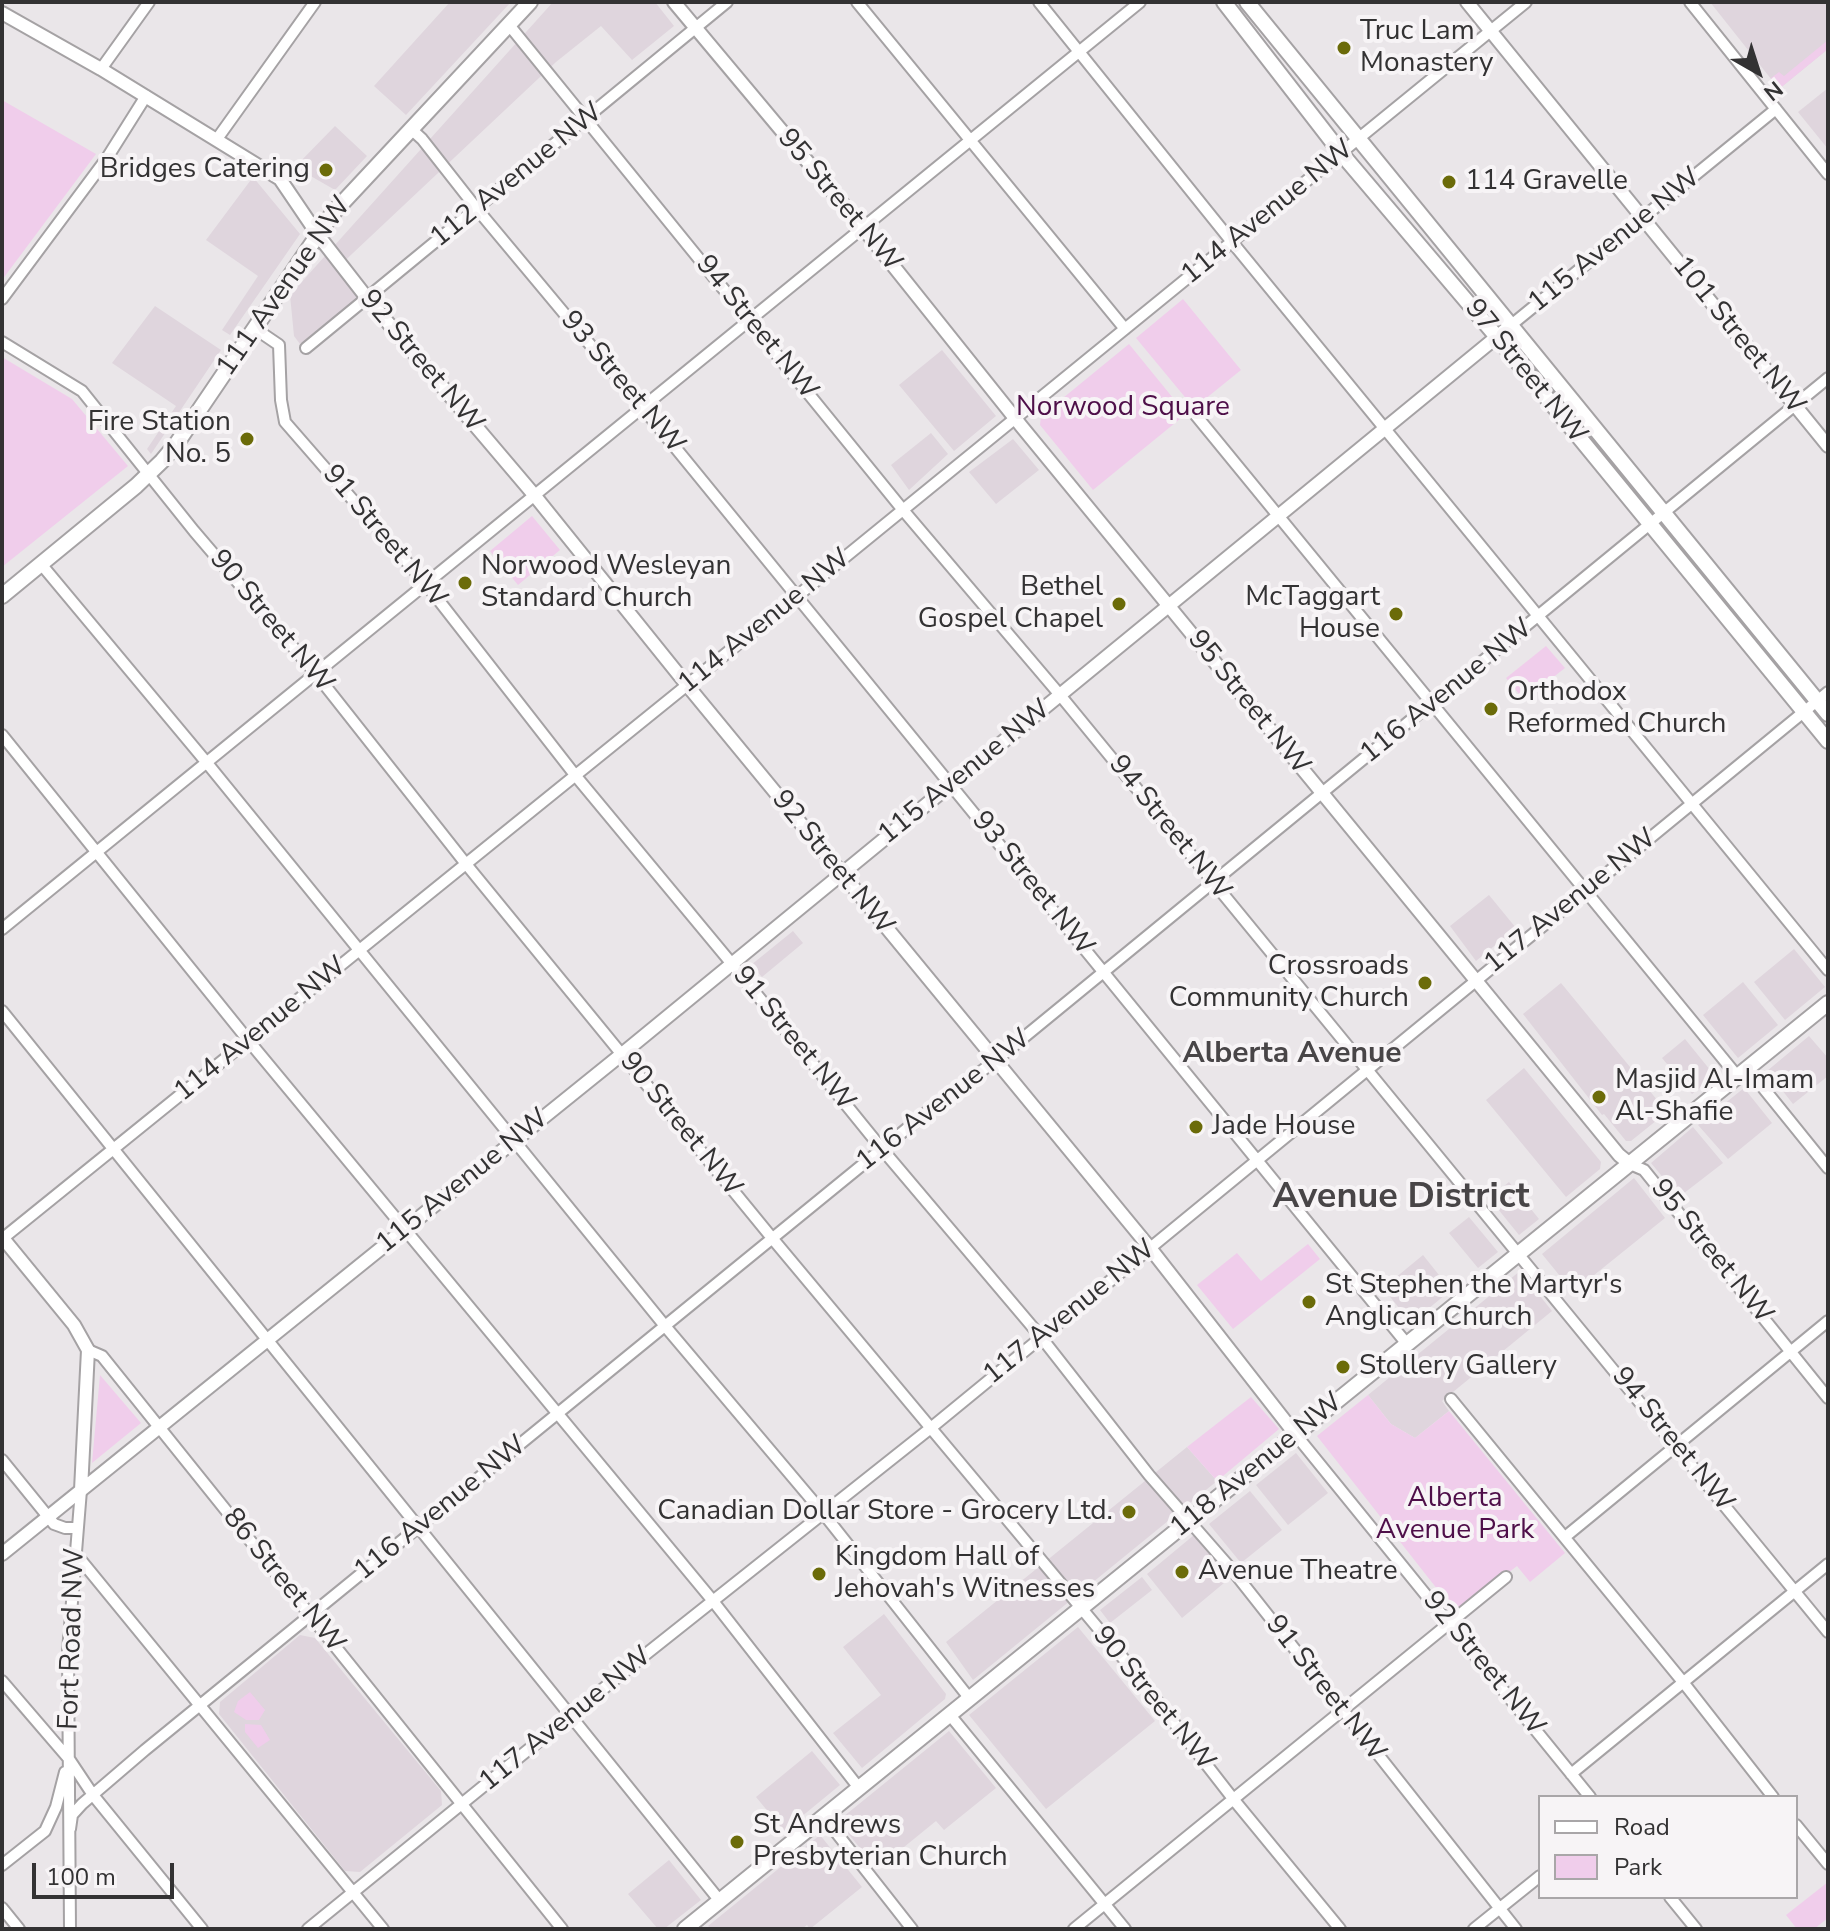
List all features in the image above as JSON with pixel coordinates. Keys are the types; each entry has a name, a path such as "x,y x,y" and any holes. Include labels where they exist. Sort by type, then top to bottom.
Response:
{"main road":[{"name":"111 Avenue NW","path":"149,475 177,443 332,214 530,2"},
{"name":"97 Street NW","path":"1224,2 1341,153 1497,337 1828,741"},
{"name":"97 Street NW","path":"1247,2 1664,514 1822,696 1828,714"},
{"path":"2,596 149,475"},
{"name":"118 Avenue NW","path":"690,1927 1828,1003"}],"street":[{"path":"101,69 149,2"},
{"path":"217,139 315,2"},
{"name":"95 Street NW","path":"674,2 863,228 1015,419 1619,1155 1644,1170 1828,1398"},
{"name":"112 Avenue NW","path":"306,348 727,2"},
{"path":"857,2 1125,329"},
{"path":"1039,2 1828,970"},
{"path":"2,929 1140,2"},
{"name":"101 Street NW","path":"1467,2 1828,446"},
{"name":"114 Avenue NW","path":"2,1238 1526,2"},
{"path":"1690,2 1828,174"},
{"name":"92 Street NW","path":"2,13 101,69 280,179 367,298 535,496 1150,1248 1338,1488 1588,1795"},
{"name":"94 Street NW","path":"509,25 903,510 1060,695 1828,1632"},
{"path":"2,299 107,158 146,96"},
{"name":"115 Avenue NW","path":"2,1554 622,1054 1776,109"},
{"name":"93 Street NW","path":"411,129 643,408 1407,1344"},
{"name":"91 Street NW","path":"254,328 279,345 285,422 426,584 575,775 1041,1337 1149,1475 1233,1571 1516,1929"},
{"name":"90 Street NW","path":"2,342 82,391 316,674 466,864 772,1238 1133,1670 1340,1929"},
{"name":"116 Avenue NW","path":"70,1829 72,1815 199,1706 1323,794 1828,378"},
{"path":"1194,413 1585,891 1828,1168"},
{"path":"41,564 665,1326 823,1513 970,1699"},
{"name":"117 Avenue NW","path":"308,1929 932,1427 1822,696"},
{"path":"2,735 248,1040 713,1601 859,1788"},
{"path":"2,1011 720,1901"},
{"name":"86 Street NW","path":"2,1238 74,1325 88,1350 102,1356 562,1929"},
{"path":"1565,1537 1828,1321"},
{"name":"Fort Road NW","path":"70,1929 68,1651 88,1350"},
{"path":"1451,1399 1771,1795"},
{"path":"2,1460 59,1527 78,1528"},
{"path":"75,1553 383,1929"},
{"path":"1571,1774 1828,1564"},
{"path":"1074,1929 1506,1577"},
{"path":"2,1681 69,1759 93,1795 202,1929"},
{"path":"950,1715 1125,1929"},
{"path":"2,1865 45,1831 56,1807 69,1759"},
{"path":"824,1817 912,1929"},
{"path":"1798,1827 1828,1864"},
{"path":"1474,1929 1538,1878"},
{"path":"1672,1899 1696,1929"},
{"path":"2,1908 19,1929"}],"shaded area":[{"path":"450,2 511,2 406,115 374,86"},
{"path":"553,2 655,2 674,26 632,60 601,26 556,62 336,269 359,298 300,344 294,336 290,295"},
{"path":"1710,2 1828,2 1828,49 1779,89"},
{"path":"1828,88 1828,149 1798,112"},
{"path":"335,126 367,156 335,190 295,167"},
{"path":"253,177 300,234 230,335 222,330 258,276 206,240"},
{"path":"155,306 221,350 151,454 147,449 176,406 112,363"},
{"path":"942,350 996,416 954,451 899,385"},
{"path":"931,433 948,454 909,490 891,465"},
{"path":"1013,439 1039,470 996,504 969,472"},
{"path":"1489,895 1516,928 1476,961 1450,926"},
{"path":"793,931 803,943 762,977 751,965"},
{"path":"1794,949 1825,987 1785,1020 1754,982"},
{"path":"1743,982 1778,1025 1738,1058 1703,1015"},
{"path":"1561,983 1667,1112 1631,1141 1626,1141 1602,1115 1523,1014"},
{"path":"1809,1036 1828,1058 1828,1076 1793,1104 1767,1071"},
{"path":"1685,1039 1715,1076 1692,1094 1662,1058"},
{"path":"1524,1068 1601,1162 1600,1169 1566,1197 1486,1100"},
{"path":"1744,1088 1772,1123 1728,1159 1698,1125"},
{"path":"1693,1127 1723,1163 1679,1197 1651,1163"},
{"path":"1634,1178 1665,1218 1573,1292 1542,1254"},
{"path":"1509,1182 1539,1219 1519,1235 1489,1198"},
{"path":"1469,1217 1498,1252 1478,1268 1449,1233"},
{"path":"1423,1255 1451,1290 1411,1323 1383,1288"},
{"path":"1520,1271 1552,1311 1442,1401 1449,1411 1415,1438 1391,1424 1368,1395"},
{"path":"1187,1447 1217,1481 973,1680 946,1642"},
{"path":"1296,1453 1328,1493 1288,1525 1256,1485"},
{"path":"1250,1491 1282,1530 1241,1563 1209,1524"},
{"path":"1194,1535 1230,1578 1182,1618 1147,1574"},
{"path":"1142,1577 1152,1590 1110,1623 1100,1610"},
{"path":"884,1614 946,1694 945,1699 862,1768 833,1733 881,1695 843,1647"},
{"path":"1078,1627 1155,1721 1046,1809 969,1715"},
{"path":"300,1635 315,1638 441,1791 442,1805 360,1872 345,1871 219,1714 220,1702"},
{"path":"949,1731 996,1788 944,1830 936,1821 877,1869 838,1821"},
{"path":"812,1751 840,1785 784,1831 756,1797"},
{"path":"820,1835 862,1887 810,1929 807,1925 802,1929 711,1929 708,1926"},
{"path":"669,1860 701,1900 664,1929 658,1929 628,1894"}],"green space":[{"path":"1828,40 1828,49 1779,89 1771,78 1779,72 1784,76"},
{"path":"2,100 96,154 2,280"},
{"name":"Norwood Square","path":"1183,299 1241,370 1194,408 1136,338"},
{"name":"Norwood Square","path":"1129,344 1186,414 1093,490 1040,425 1041,416"},
{"path":"2,357 72,399 128,466 2,567"},
{"path":"532,516 560,550 518,585 490,551"},
{"path":"1546,646 1565,668 1524,700 1506,678"},
{"path":"1308,1244 1320,1259 1233,1329 1197,1285 1237,1253 1261,1281"},
{"path":"100,1375 141,1423 92,1463"},
{"name":"Alberta Avenue Park","path":"1368,1395 1391,1424 1415,1438 1449,1411 1565,1553 1530,1582 1517,1566 1456,1613 1317,1436"},
{"path":"1251,1397 1279,1429 1217,1481 1187,1447"},
{"path":"250,1692 265,1710 259,1720 246,1720 234,1712 238,1701"},
{"path":"245,1724 261,1725 270,1740 258,1748 245,1732"},
{"path":"1828,1882 1828,1918 1814,1929 1797,1929 1786,1915"}],"place":[{"name":"Truc Lam Monastery","path":"1344,48"},
{"name":"Bridges Catering","path":"326,170"},
{"name":"114 Gravelle","path":"1449,182"},
{"name":"Fire Station No. 5","path":"247,439"},
{"name":"Norwood Wesleyan Standard Church","path":"465,583"},
{"name":"Bethel Gospel Chapel","path":"1119,604"},
{"name":"McTaggart House","path":"1396,614"},
{"name":"Orthodox Reformed Church","path":"1491,709"},
{"name":"Crossroads Community Church","path":"1425,983"},
{"name":"Masjid Al-Imam Al-Shafie","path":"1599,1097"},
{"name":"Jade House","path":"1196,1127"},
{"name":"St Stephen the Martyr's Anglican Church","path":"1309,1302"},
{"name":"Stollery Gallery","path":"1343,1367"},
{"name":"Canadian Dollar Store - Grocery Ltd.","path":"1129,1512"},
{"name":"Avenue Theatre","path":"1182,1572"},
{"name":"Kingdom Hall of Jehovah's Witnesses","path":"819,1574"},
{"name":"St Andrews Presbyterian Church","path":"737,1842"}],"district":[{"name":"Alberta Avenue","path":"1292,1055"},
{"name":"Avenue District","path":"1401,1198"}]}
